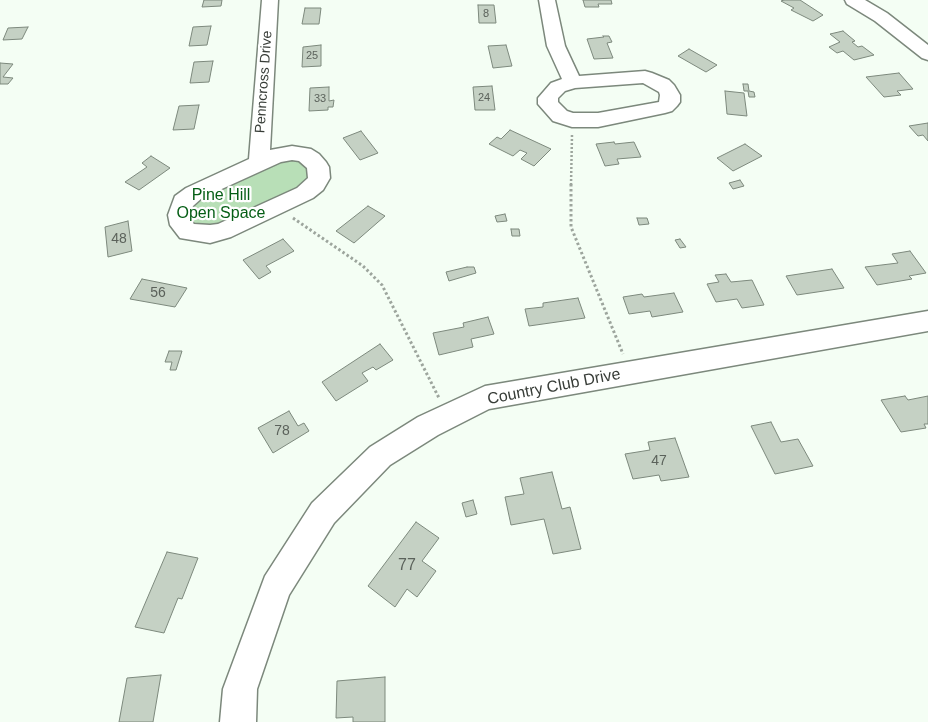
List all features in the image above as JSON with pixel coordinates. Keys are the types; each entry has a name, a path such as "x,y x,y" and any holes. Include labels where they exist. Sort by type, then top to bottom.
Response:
{"street":[{"name":"Penncross Drive","path":"259,164 270,0"},
{"path":"547,0 556,46 573,82"},
{"path":"853,0 882,17 928,54"},
{"path":"645,77 662,84 670,95 670,102 665,107 654,111 598,120 572,120 560,116 553,111 548,104 548,98 558,87 573,82 645,77"},
{"name":"Penncross Drive","path":"304,154 312,159 318,167 318,178 315,185 304,193 223,231 210,234 188,232 181,225 179,215 183,202 194,193 259,164 277,155 304,154"},
{"name":"Country Club Drive","path":"238,722 240,689 276,587 323,513 380,456 428,426 485,398 928,321"}],"path":[{"path":"572,120 570,219 631,373"},
{"path":"276,206 363,266 382,285 448,416"}],"green space":[{"name":"Pine Hill Open Space","path":"294,158 306,162 310,178 300,187 208,229 190,223 188,208 196,199 272,163"}],"building":[{"path":"204,0 222,0 221,6 202,7"},
{"path":"583,0 611,0 612,4 598,4 599,7 585,7"},
{"path":"800,0 823,15 813,21 791,10 794,8 781,1"},
{"path":"478,5 494,5 496,23 479,23"},
{"path":"305,8 321,8 319,24 302,24"},
{"path":"211,26 207,45 189,46 193,27"},
{"path":"28,27 22,39 3,40 8,28"},
{"path":"843,31 855,41 852,42 858,47 862,46 874,55 854,60 843,51 837,53 829,47 840,42 830,34"},
{"path":"609,36 612,42 607,43 613,58 594,59 587,39"},
{"path":"321,45 321,66 302,67 303,47"},
{"path":"506,45 512,66 493,68 488,46"},
{"path":"689,49 717,65 706,72 678,56"},
{"path":"213,61 209,82 190,83 194,62"},
{"path":"0,63 13,64 3,77 13,78 8,84 0,84"},
{"path":"899,73 913,89 897,91 901,95 884,97 866,77"},
{"path":"743,84 748,84 749,91 754,92 755,97 749,97 748,91 744,91"},
{"path":"492,86 495,110 475,110 473,87"},
{"path":"329,87 329,101 334,100 333,107 328,107 328,110 309,111 310,88"},
{"path":"725,91 744,93 747,116 727,114"},
{"path":"199,105 194,129 173,130 179,106"},
{"path":"928,123 928,141 923,135 918,136 909,126"},
{"path":"510,130 551,149 534,166 521,159 527,153 520,150 513,156 489,144 497,137 501,139"},
{"path":"361,131 378,153 360,160 343,138"},
{"path":"614,142 615,144 634,142 641,157 617,159 619,164 605,166 596,144"},
{"path":"745,144 762,156 733,171 717,158"},
{"path":"151,156 170,168 139,190 125,182 147,167 142,163"},
{"path":"740,180 744,186 733,189 729,183"},
{"path":"368,206 385,216 354,243 336,231"},
{"path":"505,214 507,221 497,222 495,216"},
{"path":"637,218 647,218 649,224 639,225"},
{"path":"128,221 132,251 108,257 105,227"},
{"path":"511,229 519,229 520,236 512,236"},
{"path":"283,239 294,251 266,266 271,272 259,279 243,260"},
{"path":"680,239 686,247 680,248 675,240"},
{"path":"910,251 926,273 909,276 912,279 877,285 865,267 898,263 892,254"},
{"path":"474,267 476,273 449,281 446,272"},
{"path":"832,269 844,288 797,295 786,276"},
{"path":"726,274 731,282 752,280 764,305 742,308 737,299 716,302 707,284 719,282 715,275"},
{"path":"142,279 187,288 175,307 130,299"},
{"path":"674,293 683,312 652,317 650,311 629,314 623,297 642,294 644,297"},
{"path":"578,298 585,318 529,326 525,309 543,307 543,303"},
{"path":"488,317 494,334 471,339 473,347 439,355 433,333 464,327 463,323"},
{"path":"380,344 393,360 376,370 373,367 362,373 368,381 336,401 322,382"},
{"path":"169,351 182,351 176,370 170,370 172,362 165,362"},
{"path":"905,396 908,400 928,396 928,424 924,424 926,428 901,432 881,400"},
{"path":"289,411 298,426 304,423 309,431 273,453 258,428"},
{"path":"771,422 781,442 798,439 813,466 775,474 751,426"},
{"path":"675,438 689,477 661,481 659,475 633,479 625,454 650,450 648,442"},
{"path":"552,472 562,509 570,507 581,549 553,554 544,519 511,525 505,497 524,494 520,478"},
{"path":"473,500 477,514 466,517 462,503"},
{"path":"416,522 439,538 422,561 436,571 417,597 407,589 395,607 368,586"},
{"path":"167,552 198,558 182,599 178,598 164,633 135,627"},
{"path":"161,675 153,722 119,722 127,678"},
{"path":"385,677 385,722 353,722 353,717 336,718 337,681"}]}
